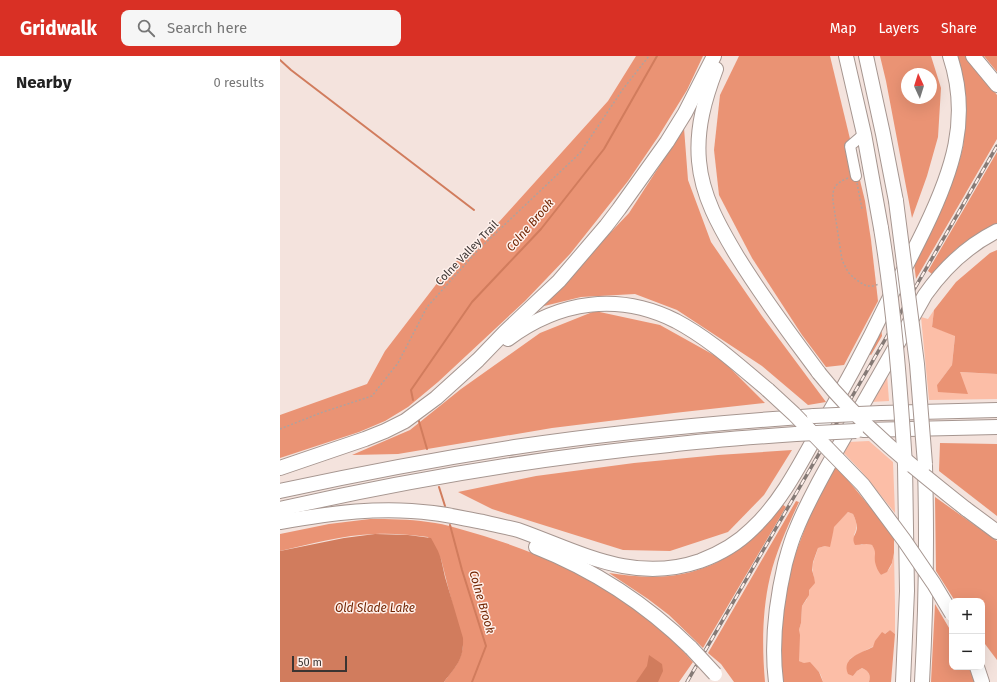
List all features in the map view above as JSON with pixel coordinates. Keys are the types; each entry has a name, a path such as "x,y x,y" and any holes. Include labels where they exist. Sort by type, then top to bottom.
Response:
{"highway":[{"path":"280,468 365,439 405,421 436,398 478,360 559,281 620,209 668,142 685,113 714,56"},
{"path":"721,56 703,110 698,146 700,170 706,195 718,223 744,267 780,321 833,390 873,432 908,463 997,532"},
{"path":"846,56 864,134 881,228 889,281 898,368 905,465 907,591 903,682"},
{"path":"866,56 882,127 896,201 917,364 925,464 926,525 922,682"},
{"path":"280,522 340,513 382,510 432,513 503,526 618,566 641,569 680,566 697,562 731,546 751,530 764,516 782,493 804,457 842,390 915,249 941,191 952,161 959,124 958,89 950,56"},
{"path":"973,56 997,85"},
{"path":"776,682 774,633 781,580 795,531 812,496 925,295 946,269 961,254 997,231"},
{"path":"478,360 532,323 551,314 583,305 604,303 618,304 654,312 668,317 726,354 768,390 794,414 863,485 904,540 949,609"},
{"path":"280,491 515,447 605,435 814,416 882,412 997,410"},
{"path":"280,509 400,484 508,465 668,445 856,430 997,427"},
{"path":"480,522 483,527 545,550 624,593 664,623 691,648 719,678"},
{"path":"978,670 982,682"}],"lane":[{"path":"856,176 850,146 864,134"}],"path":[{"name":"Colne Valley Trail","path":"280,429 323,412 372,396 398,363 427,307 478,250 580,153 623,89 649,56"},
{"path":"856,176 862,209"}],"shaded area":[{"path":"636,56 703,56 687,90 658,137 628,181 570,254 525,301 438,382 408,407 385,421 359,432 280,458 280,415 367,384 385,351 448,269 498,223 608,101"},
{"path":"739,56 830,56 865,201 878,301 844,365 826,367 802,335 752,258 719,195 714,150 720,95"},
{"path":"880,56 931,56 935,68 901,68 901,104 937,104 937,75 941,88 938,137 927,176 912,218"},
{"path":"956,56 966,56 997,95 997,139 916,279 914,263 951,185 963,147 965,125"},
{"path":"984,56 997,56 997,72"},
{"path":"684,128 688,180 711,242 762,316 826,402 808,405 762,366 677,310 635,294 581,297 540,307 629,213"},
{"path":"997,152 997,225 971,238 956,249 932,274 928,271"},
{"path":"997,250 997,374 960,372 968,394 938,392 937,385 952,365 955,336 932,327 934,310 956,282 990,253"},
{"path":"934,310 932,327 955,335 952,365 937,385 959,372 997,374 997,399 929,400 921,317 928,319"},
{"path":"595,311 660,325 721,359 765,403 552,428 398,454 352,455 410,430 461,389 540,333"},
{"path":"881,327 882,336 871,355 868,353"},
{"path":"887,374 889,401 870,402"},
{"path":"869,441 893,462 895,513 861,471 843,452 848,442"},
{"path":"940,443 997,444 997,516 939,471"},
{"path":"792,450 764,495 728,532 670,551 623,550 492,509 458,492 536,476 634,463"},
{"path":"835,466 894,536 894,553 892,563 887,572 881,575 876,566 875,552 872,545 855,545 854,538 857,525 853,514 848,512 834,527 830,547 825,546 818,548 812,570 815,583 809,590 809,595 802,606 799,630 799,661 804,663 810,662 819,672 823,682 780,682 779,630 790,568 810,515"},
{"path":"935,497 997,541 997,660 985,644 985,598 953,598 936,571"},
{"path":"796,501 799,502 779,548 767,590 763,630 765,682 734,682 721,664 708,653"},
{"path":"782,504 786,507 703,648 669,615 609,573 662,577 684,574 710,566 734,553 756,536"},
{"path":"848,512 853,514 856,522 854,535 861,545 867,543 872,545 876,551 875,560 881,575 889,569 894,553 895,634 890,630 878,639 874,646 851,658 848,662 853,676 862,668 869,674 869,682 823,682 820,673 817,670 799,661 799,630 802,606 807,599 808,590 814,577 813,565 818,548 825,546 833,533 833,527"},
{"path":"370,519 414,520 442,524 484,536 542,557 598,584 624,601 649,619 672,639 693,662 679,682 444,682 458,662 463,646 441,559 428,537 395,534 351,536 280,551 280,534 329,524"},
{"path":"935,604 949,628 949,670 971,670 976,682 931,682"},
{"path":"890,630 895,634 891,682 869,682 869,674 862,668 853,676 848,674 847,663 854,656 873,647 875,641 882,632 885,634"}],"water":[{"name":"Old Slade Lake","path":"375,534 408,535 431,538 441,559 463,638 461,657 456,667 444,682 280,682 280,551 344,538"},
{"path":"649,655 662,664 663,671 658,682 636,682 647,666"}],"waterway":[{"name":"Colne Brook","path":"413,400 411,390 472,302 541,229 604,149 657,56"},
{"path":"280,60 474,210"},
{"name":"Colne Brook","path":"418,418 427,449"},
{"name":"Colne Brook","path":"439,487 445,506"},
{"name":"Colne Brook","path":"450,525 462,570 486,646 472,682"}],"railway":[{"path":"687,682 997,146"}]}
